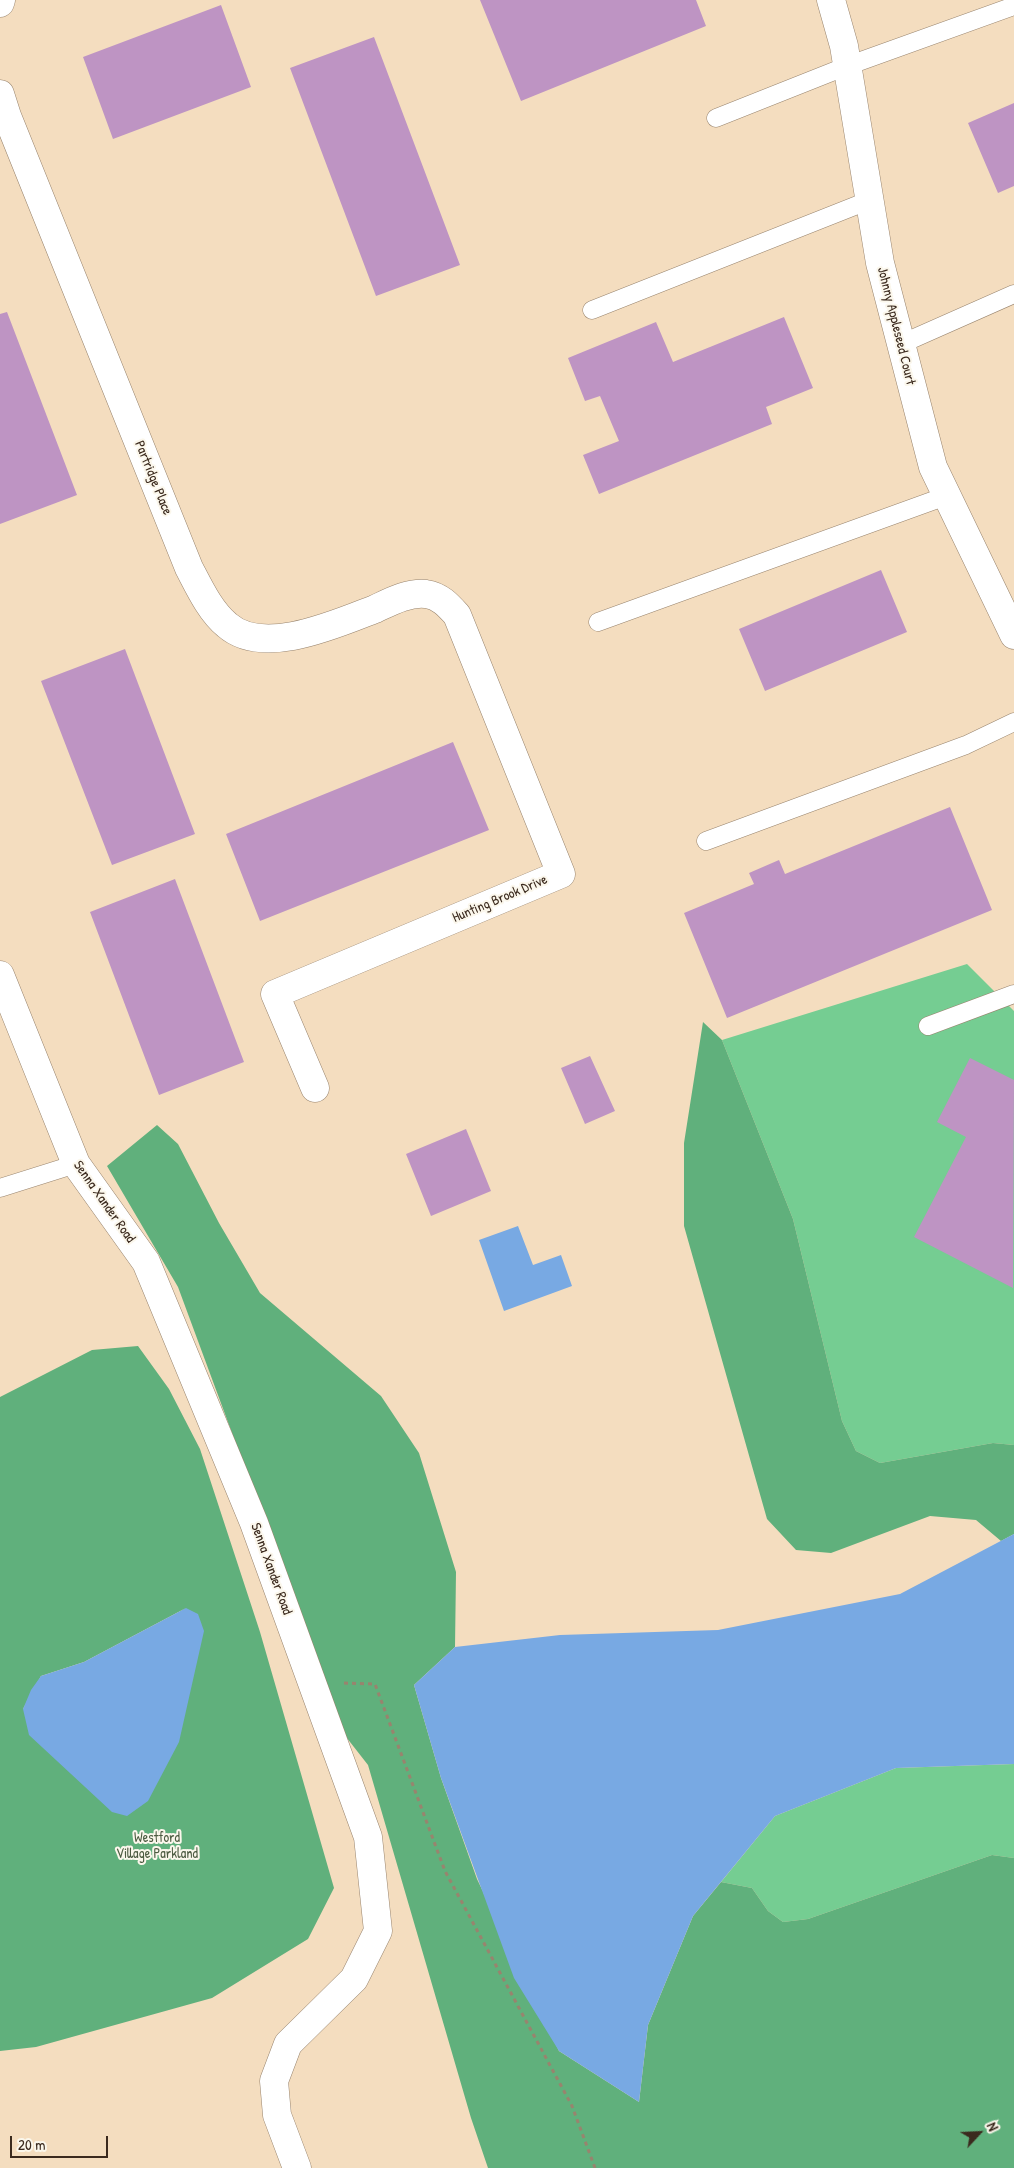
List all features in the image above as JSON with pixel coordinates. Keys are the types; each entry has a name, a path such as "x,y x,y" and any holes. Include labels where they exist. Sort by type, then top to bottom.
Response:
{"street":[{"name":"Johnny Appleseed Court","path":"831,0 844,46 880,263 933,468 1014,635"},
{"name":"Partridge Place","path":"0,94 7,116 189,568 205,598 227,626 249,637 281,639 343,622 406,596 426,594 444,600 457,614"},
{"name":"Hunting Brook Drive","path":"315,1088 275,994 561,874 457,614"},
{"name":"Senna Xander Road","path":"0,975 76,1164 146,1262 254,1523 368,1837 378,1931 354,1980 288,2044 274,2081 277,2115 296,2168"}],"lane":[{"path":"716,118 847,66 1014,6"},
{"path":"592,310 870,200"},
{"path":"901,344 1014,294"},
{"path":"598,622 946,496"},
{"path":"706,841 966,745 1014,722"},
{"path":"928,1026 1014,994"},
{"path":"0,1188 76,1164"}],"path":[{"path":"312,1682 375,1684 445,1871 572,2106 595,2168"}],"green space":[{"path":"967,964 1014,1011 1014,1445 993,1443 880,1463 856,1451 842,1421 793,1219 722,1040"},
{"path":"703,1022 722,1040 793,1219 842,1421 856,1451 880,1463 993,1443 1014,1445 1014,1534 1001,1541 976,1520 930,1516 831,1553 796,1550 767,1519 684,1226 684,1143"},
{"path":"157,1125 178,1144 219,1223 260,1293 381,1396 419,1453 456,1572 455,1647 414,1685 441,1778 477,1879 559,2051 639,2102 648,2025 693,1916 721,1882 752,1888 768,1911 783,1922 808,1919 992,1855 1014,1858 1014,2168 488,2168 471,2118 368,1765 343,1733 178,1287 107,1166"},
{"name":"Westford Village Parkland","path":"138,1346 169,1389 200,1449 260,1632 334,1888 308,1939 212,1998 36,2047 0,2051 0,1397 92,1350","holes":["186,1608 23,1709 41,1676 84,1662"]},
{"path":"1014,1764 1014,1858 992,1855 808,1919 783,1922 768,1911 752,1888 721,1882 775,1816 896,1768"}],"water":[{"path":"518,1226 533,1265 561,1255 572,1286 504,1311 479,1240"},
{"path":"1014,1534 1014,1764 896,1768 775,1816 693,1916 648,2025 639,2102 559,2051 514,1978 441,1778 414,1685 455,1647 560,1635 718,1630 900,1594"},
{"path":"186,1608 198,1614 204,1631 179,1742 148,1801 127,1816 112,1812 29,1735 23,1709 31,1690 41,1676 84,1662"}],"building":[{"path":"480,0 696,0 706,26 521,101"},
{"path":"221,5 251,87 113,139 83,57"},
{"path":"374,37 460,265 376,296 290,68"},
{"path":"1014,103 1014,186 998,193 968,123"},
{"path":"7,312 77,495 0,524 0,314"},
{"path":"784,317 813,388 766,407 772,424 599,494 583,455 619,441 600,396 585,401 568,358 656,322 673,362"},
{"path":"881,570 907,632 765,691 739,629"},
{"path":"125,649 195,834 112,865 41,681"},
{"path":"453,742 489,830 260,921 226,834"},
{"path":"950,807 992,910 727,1018 684,913 754,884 749,873 779,860 785,874"},
{"path":"175,879 244,1062 159,1095 90,912"},
{"path":"590,1056 615,1111 585,1124 561,1068"},
{"path":"970,1058 1014,1080 1013,1288 914,1237 966,1137 937,1122"},
{"path":"466,1129 491,1191 431,1216 406,1154"}]}
